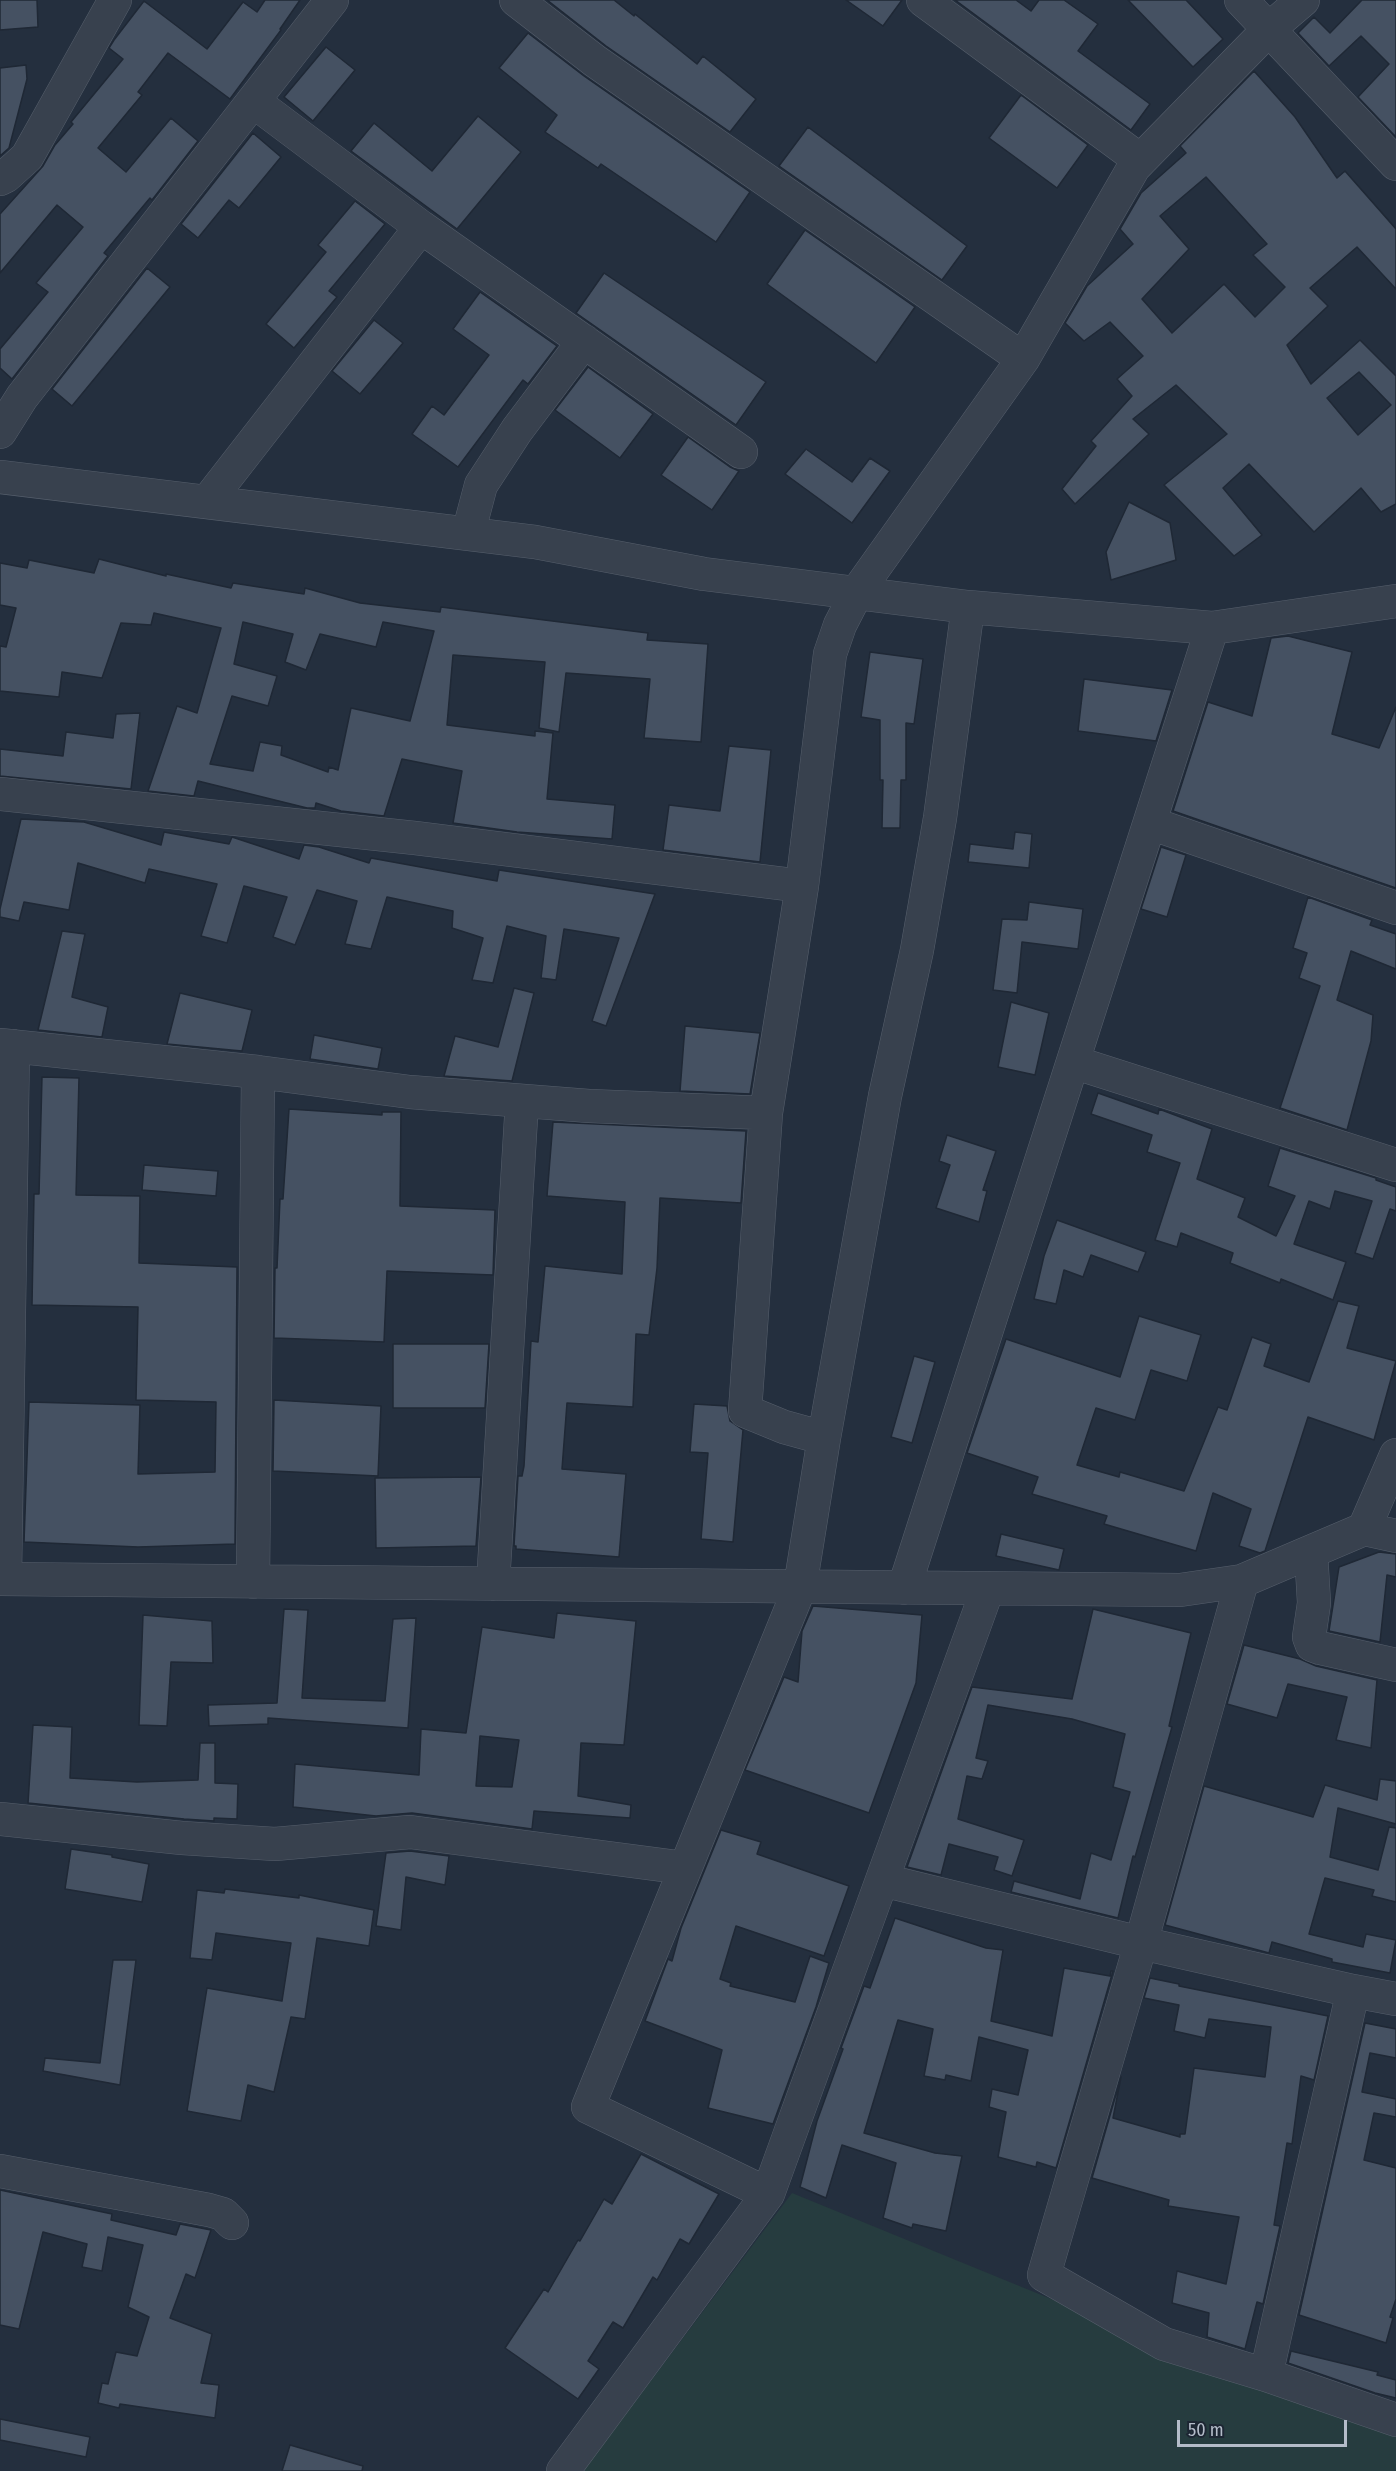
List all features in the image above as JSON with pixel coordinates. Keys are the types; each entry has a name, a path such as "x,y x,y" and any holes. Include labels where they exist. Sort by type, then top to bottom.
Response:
{"street":[{"path":"0,179 27,157 115,0"},
{"path":"0,432 22,398 332,0"},
{"path":"516,0 595,61 1023,359"},
{"path":"923,0 1140,160"},
{"path":"1241,0 1396,164"},
{"path":"824,1438 784,1427 745,1412 766,1113 802,886 830,654 840,625 857,592 1023,359 1134,167 1269,29 1303,0"},
{"path":"253,101 421,227 741,452"},
{"path":"207,502 421,227"},
{"path":"468,534 481,485 517,430 584,342"},
{"path":"0,477 535,542 704,574 968,607 1212,628 1396,601"},
{"path":"768,2194 588,2107 800,1587 885,1096 921,928 940,818 968,607"},
{"path":"904,1588 1212,628"},
{"path":"0,794 427,839 802,886"},
{"path":"1150,823 1396,908"},
{"path":"766,1113 589,1107 410,1092 258,1072 6,1046 2,1579 1180,1590 1242,1581 1364,1529 1396,1536"},
{"path":"1073,1062 1396,1165"},
{"path":"253,1582 258,1072"},
{"path":"493,1584 522,1101"},
{"path":"1364,1529 1396,1455"},
{"path":"1311,1552 1314,1603 1309,1637 1312,1645 1396,1665"},
{"path":"1242,1581 1141,1943 1044,2275 1164,2344 1266,2375 1396,2420"},
{"path":"563,2471 768,2194 988,1588"},
{"path":"0,1819 182,1838 274,1844 410,1832 685,1869"},
{"path":"882,1880 1141,1943 1396,1999"},
{"path":"1266,2375 1353,1991"},
{"path":"0,2172 209,2210 223,2214 232,2223"}],"green space":[{"path":"792,2193 1056,2301 1209,2369 1396,2431 1396,2471 583,2471"}],"building":[{"path":"0,0 37,0 38,27 0,30"},
{"path":"265,0 300,0 281,30 230,99 168,53 138,92 142,95 98,148 126,172 171,118 198,141 152,200 150,198 104,253 108,256 12,379 0,368 0,349 48,292 36,283 83,227 57,205 0,273 0,214 43,166 55,145 73,124 71,122 123,59 109,48 114,40 144,1 207,49 243,2 257,12"},
{"path":"547,0 614,0 697,64 703,56 756,99 730,132 606,46"},
{"path":"846,0 902,0 883,26"},
{"path":"955,0 1016,0 1031,11 1039,0 1064,0 1098,24 1078,51 1150,104 1131,130"},
{"path":"1128,0 1186,0 1223,39 1193,67"},
{"path":"1362,0 1396,0 1396,137 1358,97 1389,64 1361,36 1329,66 1298,33 1314,17 1330,33"},
{"path":"528,33 584,76 750,192 716,242 601,164 598,168 545,132 557,115 499,68"},
{"path":"326,47 355,70 313,121 284,97"},
{"path":"26,65 27,79 9,148 0,156 0,68"},
{"path":"1254,71 1295,117 1337,178 1345,171 1396,229 1396,289 1357,247 1310,288 1328,306 1287,345 1311,384 1360,340 1396,376 1396,504 1381,512 1361,488 1314,532 1249,464 1223,488 1262,535 1234,556 1164,485 1227,434 1176,385 1133,419 1149,434 1075,504 1062,489 1096,446 1091,441 1132,396 1117,379 1143,356 1110,322 1084,341 1065,323 1087,286 1133,244 1120,229 1141,193 1186,153 1180,146","holes":["1206,177 1267,244 1253,255 1285,287 1255,317 1224,284 1172,333 1142,299 1189,249 1160,216","1359,372 1391,405 1358,435 1327,398"]},
{"path":"1021,95 1088,145 1057,188 989,138"},
{"path":"478,116 521,152 457,229 351,151 374,123 432,171"},
{"path":"808,127 967,246 942,280 779,166"},
{"path":"253,133 281,157 239,208 229,200 198,238 181,224"},
{"path":"355,201 385,224 329,291 337,297 294,348 266,324 326,252 318,245"},
{"path":"805,230 915,307 876,363 767,284"},
{"path":"147,268 170,287 72,406 52,389"},
{"path":"604,273 766,382 736,425 576,313"},
{"path":"480,292 557,346 528,384 523,380 458,467 412,434 432,406 444,415 489,355 453,329"},
{"path":"374,320 403,343 360,394 332,371"},
{"path":"588,367 653,414 620,458 555,410"},
{"path":"688,437 739,471 712,510 661,475"},
{"path":"806,449 852,482 870,458 890,471 852,523 785,474"},
{"path":"1129,502 1170,523 1176,560 1111,580 1106,552"},
{"path":"99,559 166,576 166,574 231,588 233,583 304,594 305,588 360,603 440,612 441,607 648,633 647,640 708,644 701,742 644,738 650,679 566,673 559,732 539,728 545,662 453,655 447,725 535,736 535,731 553,733 547,799 615,805 612,839 517,832 453,823 462,771 402,759 384,816 341,811 316,803 315,808 307,808 198,781 194,796 148,791 177,706 197,713 221,628 154,613 151,625 121,623 102,678 62,672 59,697 0,691 0,646 6,647 16,608 0,605 0,563 27,568 29,560 94,573","holes":["243,622 293,634 285,662 306,670 320,634 376,647 383,622 434,631 410,721 351,708 338,770 329,767 328,772 281,755 282,746 260,742 253,771 210,764 232,696 268,706 277,676 234,664"]},
{"path":"1288,636 1352,652 1332,734 1379,748 1396,707 1396,888 1173,811 1208,702 1252,716 1271,638"},
{"path":"870,652 923,659 914,724 906,723 906,780 901,780 900,828 882,828 883,780 880,780 880,720 861,717"},
{"path":"1084,679 1172,690 1156,741 1078,731"},
{"path":"140,713 131,789 0,776 0,749 63,756 66,732 113,738 116,714"},
{"path":"729,746 771,750 760,862 663,850 669,805 720,811"},
{"path":"21,819 84,822 161,845 164,832 229,844 232,837 299,859 304,845 319,847 369,863 371,858 497,881 499,870 655,894 606,1026 592,1021 619,938 564,929 556,980 541,978 546,936 507,926 493,983 472,980 483,938 452,928 453,911 387,897 371,949 345,944 357,901 317,890 295,945 273,937 287,897 244,886 227,943 201,936 217,884 149,869 145,883 78,863 69,910 24,902 19,921 0,917"},
{"path":"1015,832 1032,834 1029,868 968,862 970,844 1013,849"},
{"path":"1161,847 1186,855 1167,917 1141,909"},
{"path":"1308,897 1372,920 1370,925 1396,934 1396,969 1351,951 1337,1000 1373,1015 1371,1041 1347,1130 1280,1108 1320,986 1299,978 1307,953 1293,948"},
{"path":"1029,902 1083,909 1078,949 1022,942 1017,993 993,990 1002,919 1027,920"},
{"path":"62,931 85,934 72,997 108,1007 102,1037 38,1030"},
{"path":"514,988 534,993 512,1081 444,1076 455,1036 498,1047"},
{"path":"180,993 252,1010 242,1051 167,1044"},
{"path":"1011,1002 1049,1013 1035,1075 998,1067"},
{"path":"685,1026 760,1033 750,1094 680,1091"},
{"path":"314,1035 382,1048 378,1069 310,1059"},
{"path":"42,1077 79,1078 76,1195 140,1196 139,1263 237,1267 235,1544 138,1547 24,1542 29,1402 140,1405 138,1474 215,1472 216,1402 136,1400 138,1307 32,1305 34,1194 39,1194"},
{"path":"1098,1093 1158,1114 1159,1109 1212,1129 1197,1179 1245,1198 1238,1217 1276,1236 1295,1196 1268,1186 1280,1148 1376,1178 1376,1180 1396,1187 1396,1211 1390,1209 1373,1259 1355,1253 1372,1201 1335,1191 1330,1209 1309,1201 1294,1244 1346,1262 1333,1300 1281,1279 1280,1283 1230,1263 1233,1253 1181,1233 1177,1247 1155,1240 1180,1163 1147,1152 1152,1135 1091,1114"},
{"path":"289,1109 382,1115 382,1112 401,1112 400,1206 495,1210 493,1275 387,1271 384,1342 274,1338 275,1268 277,1268 280,1199 283,1199"},
{"path":"553,1122 746,1131 741,1203 660,1198 657,1268 649,1335 636,1334 633,1407 567,1403 562,1469 626,1474 619,1557 516,1549 514,1546 518,1476 522,1476 524,1466 531,1341 538,1342 545,1266 622,1274 625,1202 547,1196"},
{"path":"947,1135 996,1151 983,1190 987,1191 979,1222 936,1208 950,1165 939,1161"},
{"path":"144,1165 218,1171 216,1196 142,1190"},
{"path":"1057,1220 1146,1252 1138,1272 1091,1255 1083,1277 1064,1270 1056,1304 1034,1299 1044,1256"},
{"path":"1338,1301 1359,1306 1347,1348 1396,1361 1374,1440 1308,1417 1265,1551 1260,1553 1239,1546 1251,1509 1213,1493 1196,1551 1104,1524 1107,1516 1032,1494 1038,1477 967,1453 1006,1339 1120,1377 1139,1316 1201,1335 1187,1381 1151,1370 1135,1420 1096,1408 1077,1465 1119,1477 1120,1472 1184,1491 1218,1407 1227,1410 1252,1337 1271,1344 1264,1366 1309,1382"},
{"path":"393,1344 489,1344 485,1408 393,1408"},
{"path":"914,1356 935,1362 912,1443 891,1437"},
{"path":"274,1400 381,1406 378,1476 273,1471"},
{"path":"694,1404 727,1406 730,1421 743,1430 733,1542 701,1539 708,1453 690,1452"},
{"path":"481,1477 476,1546 376,1548 375,1478"},
{"path":"1001,1534 1064,1549 1059,1570 996,1556"},
{"path":"1379,1552 1396,1554 1396,1577 1387,1575 1380,1642 1329,1631 1339,1567"},
{"path":"813,1606 922,1615 916,1683 869,1813 745,1770 784,1677 798,1682 802,1631"},
{"path":"284,1609 308,1610 302,1698 385,1701 393,1619 416,1618 408,1728 268,1718 268,1724 209,1726 208,1705 277,1703"},
{"path":"1093,1609 1191,1633 1169,1726 1172,1727 1135,1857 1133,1856 1118,1918 1011,1892 1014,1881 1080,1899 1091,1853 1111,1860 1130,1792 1113,1787 1125,1734 1072,1719 988,1705 976,1758 988,1761 982,1779 967,1776 958,1819 1024,1840 1012,1876 994,1870 998,1857 949,1844 941,1875 907,1867 972,1687 1072,1699"},
{"path":"557,1613 636,1621 624,1745 581,1743 578,1796 631,1805 630,1818 534,1811 532,1829 412,1813 376,1816 293,1807 295,1764 419,1775 421,1729 466,1733 482,1627 554,1638","holes":["480,1736 519,1740 512,1787 476,1786"]},
{"path":"143,1615 212,1621 213,1663 171,1662 167,1726 139,1725"},
{"path":"1244,1645 1300,1659 1316,1666 1377,1680 1371,1748 1336,1740 1347,1697 1288,1684 1277,1718 1227,1704"},
{"path":"33,1725 72,1727 70,1778 137,1782 198,1780 200,1743 215,1743 215,1783 238,1784 237,1819 214,1818 214,1821 184,1819 28,1803"},
{"path":"1380,1779 1396,1781 1396,1824 1338,1808 1330,1857 1378,1870 1389,1827 1396,1828 1396,1902 1372,1896 1374,1890 1325,1878 1309,1934 1363,1947 1366,1934 1396,1940 1390,1973 1332,1962 1332,1959 1272,1942 1269,1953 1165,1925 1204,1786 1313,1817 1325,1785 1377,1800"},
{"path":"721,1830 761,1842 757,1854 849,1886 824,1956 736,1926 720,1979 731,1983 730,1986 795,2002 810,1956 829,1963 816,2007 773,2124 708,2108 722,2050 645,2021 668,1959 672,1961 681,1928"},
{"path":"71,1849 112,1855 112,1857 149,1864 142,1902 65,1889"},
{"path":"410,1851 449,1856 445,1885 406,1877 401,1930 376,1926 386,1853"},
{"path":"225,1889 299,1898 299,1895 374,1910 369,1946 317,1938 305,2019 291,2017 274,2092 248,2085 241,2121 187,2111 207,1988 282,2001 291,1943 216,1933 212,1960 190,1958 197,1890 224,1893"},
{"path":"895,1918 986,1948 1003,1950 991,2021 1052,2036 1064,1968 1110,1976 1113,1971 1056,2168 1037,2162 1036,2167 998,2157 1006,2112 989,2107 992,2089 1018,2095 1028,2050 979,2037 971,2081 946,2075 945,2080 924,2076 933,2029 898,2020 864,2133 935,2153 962,2156 946,2231 913,2224 912,2228 883,2218 896,2163 842,2145 826,2198 800,2187 817,2121 843,2049 841,2048 864,1986 870,1988"},
{"path":"113,1960 136,1960 120,2085 43,2071 45,2058 100,2063"},
{"path":"1150,1978 1328,2016 1314,2080 1301,2076 1292,2144 1287,2143 1274,2225 1280,2226 1263,2304 1257,2302 1245,2349 1207,2337 1209,2313 1172,2303 1177,2271 1226,2284 1239,2217 1168,2206 1169,2200 1092,2178 1121,2077 1113,2118 1180,2137 1180,2134 1185,2134 1194,2068 1265,2077 1271,2027 1209,2019 1205,2038 1174,2031 1179,2005 1144,1998"},
{"path":"1365,2023 1396,2029 1396,2058 1370,2053 1362,2092 1396,2099 1396,2117 1374,2113 1364,2160 1396,2168 1396,2299 1390,2317 1393,2318 1386,2343 1299,2315"},
{"path":"641,2154 719,2194 689,2244 680,2239 657,2280 653,2277 623,2328 613,2322 588,2361 599,2369 578,2399 505,2348 544,2289 548,2292 604,2199 612,2204"},
{"path":"0,2190 112,2214 111,2220 176,2235 180,2224 211,2230 195,2278 186,2274 170,2318 212,2334 201,2383 219,2385 215,2418 120,2404 119,2408 98,2403 102,2383 108,2384 116,2352 137,2356 149,2317 128,2307 143,2245 108,2237 102,2271 82,2267 87,2244 43,2232 19,2329 0,2325"},
{"path":"1291,2351 1378,2372 1377,2375 1396,2380 1396,2398 1288,2363"},
{"path":"0,2419 90,2437 86,2457 0,2440"},
{"path":"290,2445 363,2466 362,2471 282,2471"}]}
